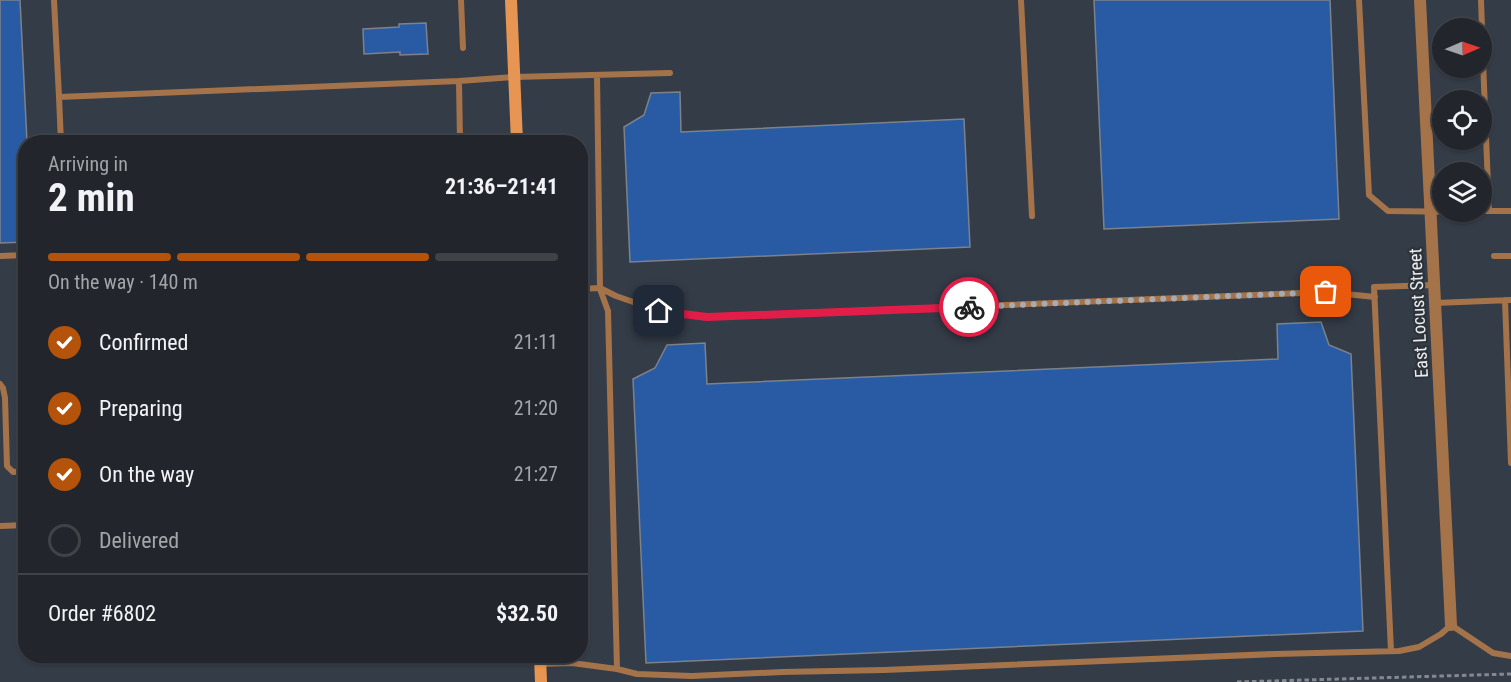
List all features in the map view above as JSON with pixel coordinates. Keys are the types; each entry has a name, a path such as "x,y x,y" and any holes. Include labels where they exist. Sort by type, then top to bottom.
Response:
{"street":[{"path":"511,0 517,135"},
{"name":"East Locust Street","path":"1420,0 1451,625"},
{"path":"540,663 541,682"}],"lane":[{"path":"54,0 61,135"},
{"path":"461,0 463,48"},
{"path":"1021,0 1032,216"},
{"path":"1359,0 1369,195 1388,211 1430,212"},
{"path":"1481,0 1482,18"},
{"path":"59,97 459,81 514,76 670,73"},
{"path":"597,75 600,288 608,311 617,669"},
{"path":"1483,78 1485,162"},
{"path":"459,81 460,135"},
{"path":"1492,211 1511,211"},
{"path":"0,256 18,255"},
{"path":"1494,256 1511,256"},
{"path":"1391,651 1374,287 1434,285"},
{"path":"588,289 600,288 659,311 707,317 1326,292 1375,297"},
{"path":"1435,303 1508,300 1511,463"},
{"path":"0,384 5,398 7,466 13,472 18,472"},
{"path":"0,526 18,525"},
{"path":"572,663 637,674 692,676 1391,651 1419,647 1451,625 1493,653 1511,656"}],"path":[{"path":"1237,682 1511,674"}],"shaded area":[{"path":"0,0 1511,0 1511,682 0,682"}],"building":[{"path":"0,0 20,0 27,135 18,135 18,242 0,243"},
{"path":"1094,0 1330,0 1339,219 1104,229"},
{"path":"426,23 428,54 400,55 400,52 364,54 363,29"},
{"path":"680,92 681,132 964,119 970,247 630,262 624,127 644,115 651,93"},
{"path":"1321,322 1329,345 1351,354 1363,631 646,663 633,379 655,368 667,345 705,343 707,384 1278,359 1277,324"}],"way so far":[{"path":"969,307 1326,292"}],"route":[{"path":"659,311 707,317 969,307"}]}
